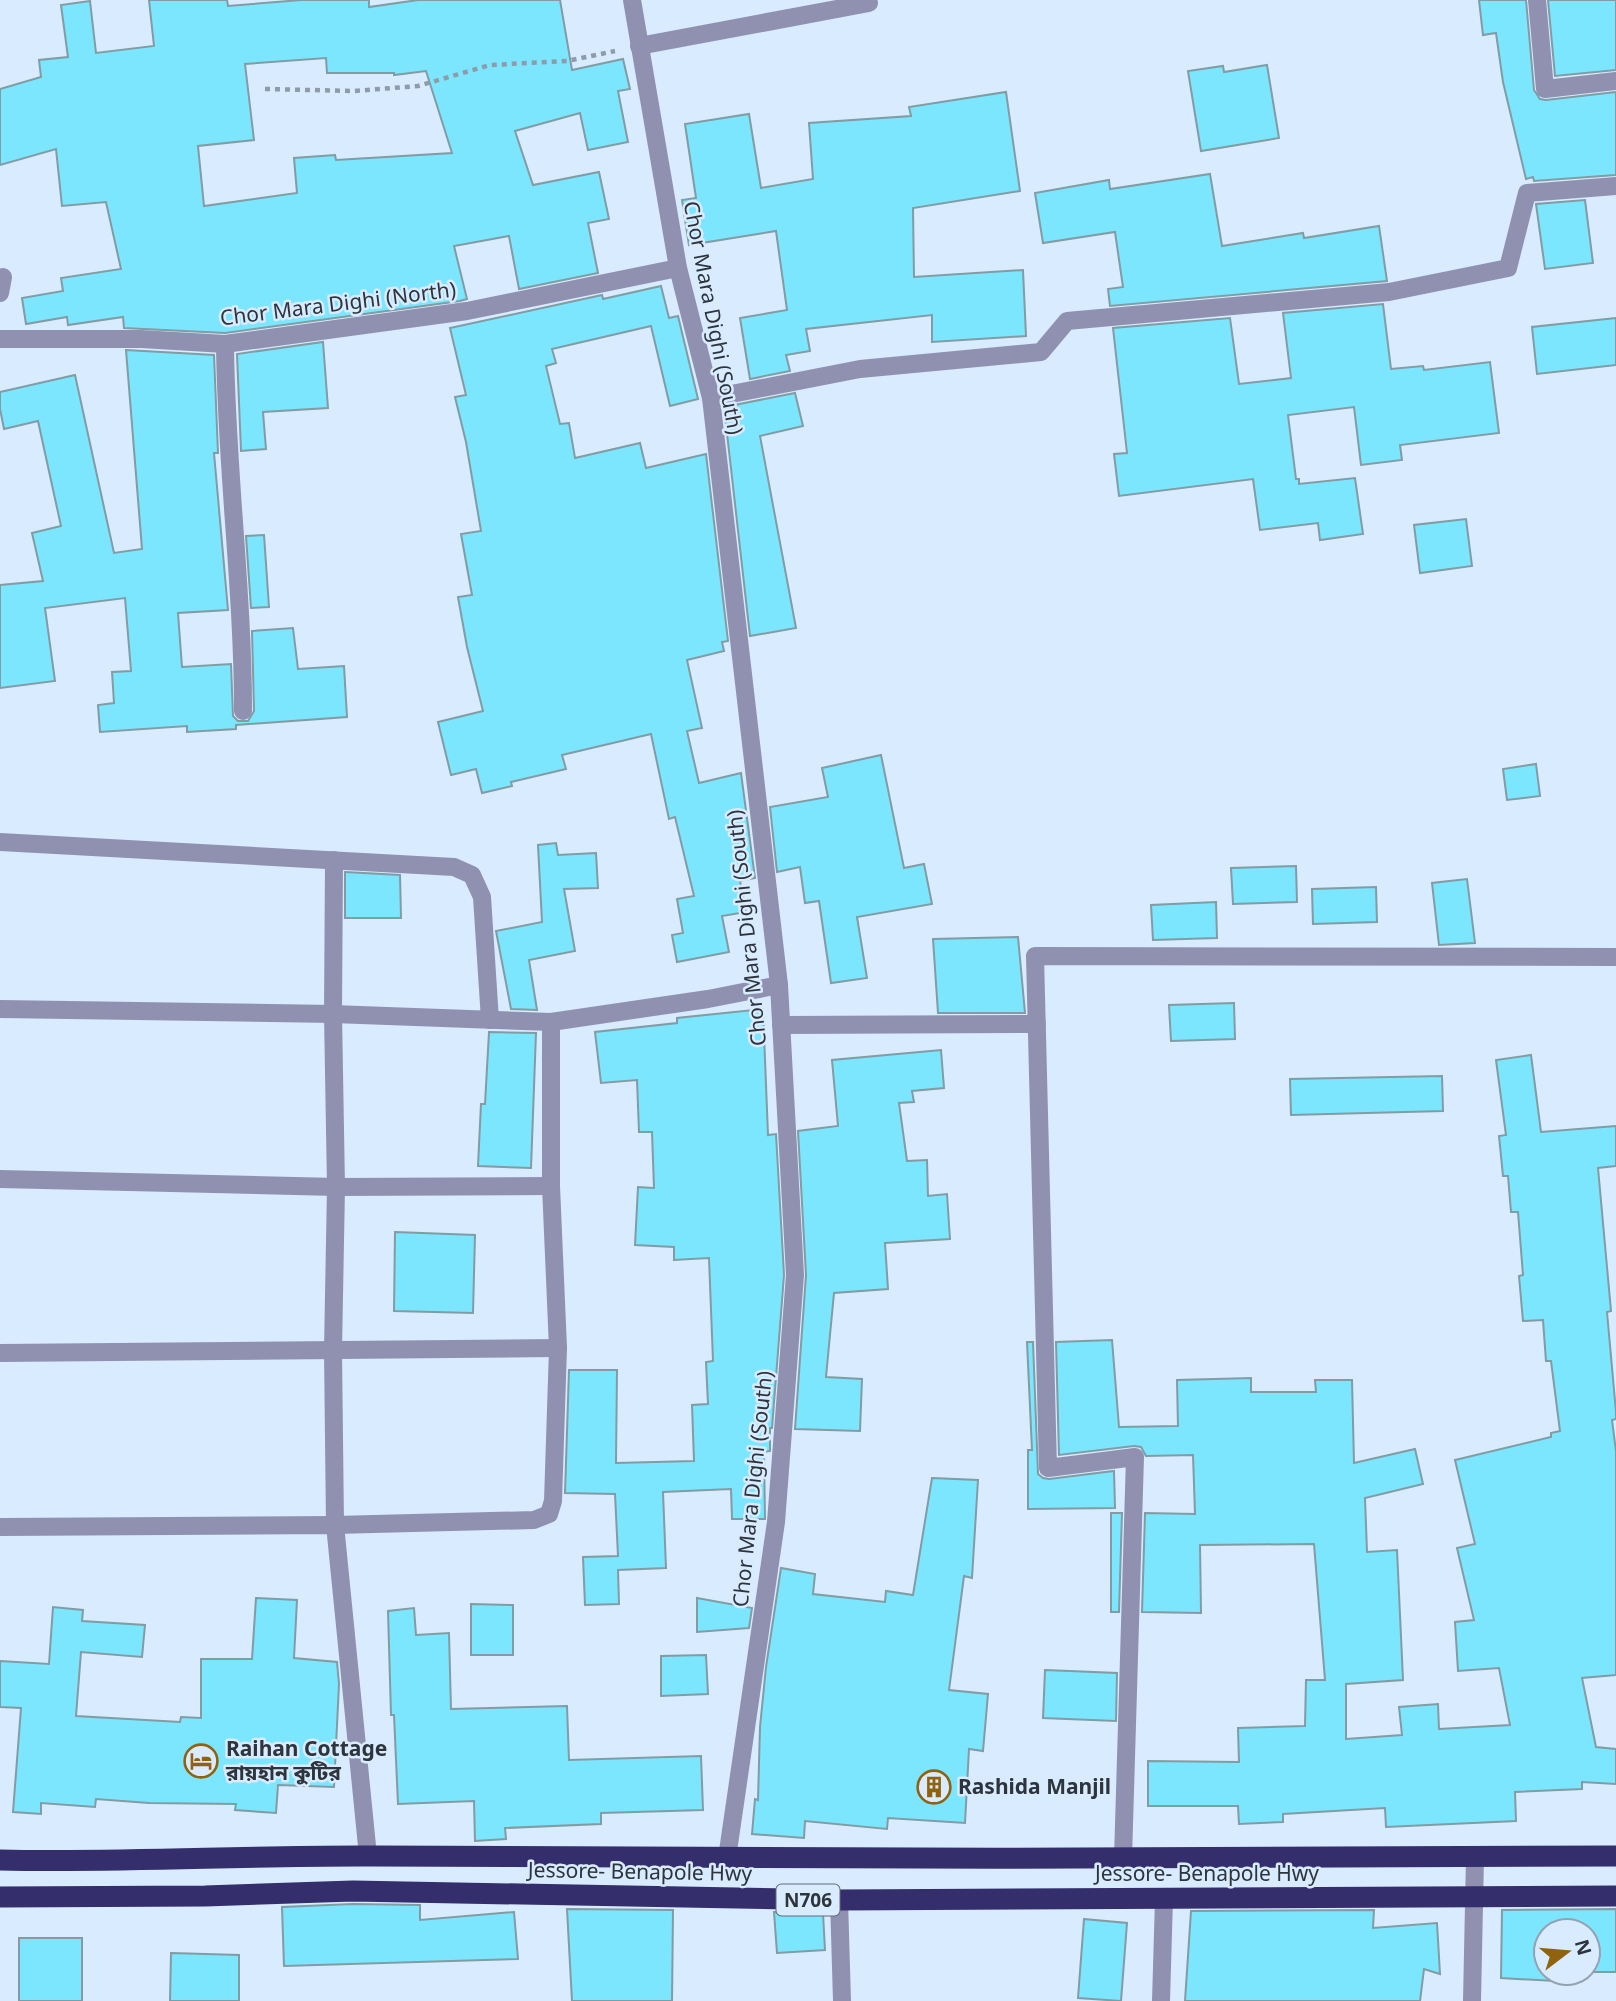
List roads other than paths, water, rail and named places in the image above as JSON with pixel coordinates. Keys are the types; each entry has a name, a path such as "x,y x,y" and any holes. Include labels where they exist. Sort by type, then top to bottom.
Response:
{"highway":[{"name":"Jessore- Benapole Hwy","path":"0,1860 368,1856 1616,1856"},
{"name":"Jessore- Benapole Hwy","path":"0,1897 205,1896 353,1891 839,1900 1616,1896"}],"street":[{"name":"Chor Mara Dighi (South)","path":"632,0 678,268 710,398 779,985 795,1275 776,1522 727,1858"},
{"path":"1537,0 1545,89 1616,80"},
{"path":"639,46 869,3"},
{"path":"710,398 860,369 1041,352 1067,321 1389,292 1508,268 1527,193 1616,186"},
{"name":"Chor Mara Dighi (North)","path":"0,339 141,339 225,344 467,311 678,268"},
{"path":"225,344 243,637 243,711"},
{"path":"0,842 454,867 472,875 482,897 490,1020"},
{"path":"334,860 336,1187 332,1351 335,1525 368,1856"},
{"path":"1123,1858 1135,1457 1048,1468 1035,956 1616,957"},
{"path":"0,1009 333,1014 551,1022 708,999 779,985"},
{"path":"0,1527 335,1525 534,1520 549,1514 553,1501 558,1348 551,1186 551,1022"},
{"path":"781,1025 1037,1024"},
{"path":"0,1179 336,1187 551,1186"},
{"path":"0,1353 558,1348"},
{"path":"1472,2001 1472,1898 1475,1857"},
{"path":"1161,2001 1164,1899"},
{"path":"839,1900 842,2001"}],"place":[{"name":"Raihan Cottage রায়হান কুটির","path":"201,1761"},
{"name":"Rashida Manjil","path":"934,1787"}]}
